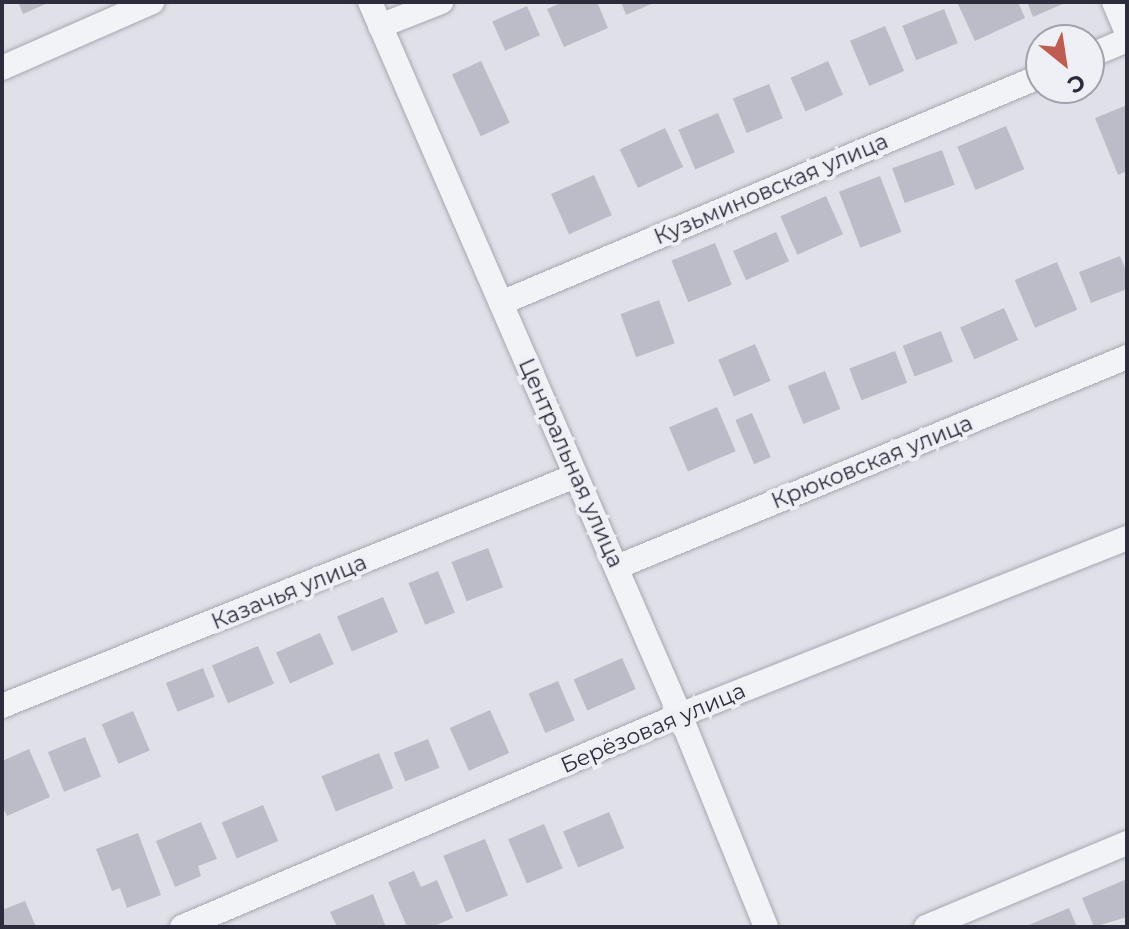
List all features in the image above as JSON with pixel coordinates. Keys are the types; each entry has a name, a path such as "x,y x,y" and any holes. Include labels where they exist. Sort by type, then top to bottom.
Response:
{"street":[{"path":"2,68 152,2"},
{"name":"Центральная улица","path":"370,2 617,567 766,927"},
{"path":"380,26 441,2"},
{"path":"1114,2 1127,33"},
{"path":"1105,49 1127,40"},
{"name":"Кузьминовская улица","path":"501,303 1025,83"},
{"name":"Крюковская улица","path":"617,567 1127,357"},
{"name":"Казачья улица","path":"2,706 575,476"},
{"name":"Берёзовая улица","path":"182,927 680,715 1127,538"},
{"path":"926,927 1127,843"}],"building":[{"path":"18,2 50,2 23,14"},
{"path":"563,2 597,2 608,28 564,47 547,9"},
{"path":"621,2 656,2 626,15"},
{"path":"957,2 1018,2 1025,18 975,41"},
{"path":"1027,2 1067,2 1033,17"},
{"path":"527,6 540,35 505,51 492,21"},
{"path":"944,9 958,43 916,60 902,26"},
{"path":"885,26 904,71 869,86 850,41"},
{"path":"481,61 510,123 481,136 452,75"},
{"path":"828,61 843,95 806,111 791,78"},
{"path":"769,84 783,118 747,133 733,99"},
{"path":"1127,105 1127,171 1118,175 1095,118"},
{"path":"718,113 735,153 695,169 678,130"},
{"path":"1006,126 1024,169 976,190 957,147"},
{"path":"665,128 683,167 638,188 620,149"},
{"path":"942,150 955,185 905,203 892,168"},
{"path":"594,175 612,215 569,234 551,194"},
{"path":"880,176 902,232 860,248 839,192"},
{"path":"826,196 843,234 797,255 780,216"},
{"path":"776,232 789,261 746,280 733,251"},
{"path":"715,243 732,285 688,302 671,261"},
{"path":"1120,256 1127,273 1127,289 1091,303 1079,272"},
{"path":"1057,262 1077,310 1035,328 1015,280"},
{"path":"659,300 675,343 636,357 620,314"},
{"path":"1004,308 1018,340 974,359 960,328"},
{"path":"941,331 953,362 915,377 903,346"},
{"path":"755,344 771,381 734,396 718,360"},
{"path":"895,351 907,383 861,400 849,369"},
{"path":"825,371 840,409 803,424 788,386"},
{"path":"717,407 736,451 688,472 669,427"},
{"path":"752,413 771,457 754,464 735,420"},
{"path":"488,548 503,587 467,601 452,562"},
{"path":"438,571 455,613 425,625 408,583"},
{"path":"383,597 398,632 352,652 337,617"},
{"path":"320,633 334,664 290,684 276,653"},
{"path":"258,646 274,684 228,703 212,666"},
{"path":"622,658 636,689 587,711 574,680"},
{"path":"203,668 215,697 178,712 166,683"},
{"path":"558,681 575,721 545,733 529,694"},
{"path":"490,710 509,753 469,771 450,728"},
{"path":"133,711 150,751 119,764 102,724"},
{"path":"85,737 101,777 64,792 48,752"},
{"path":"428,739 440,768 405,782 394,753"},
{"path":"29,749 50,797 7,816 2,806 2,761"},
{"path":"379,753 393,788 336,811 322,776"},
{"path":"263,805 278,841 237,858 222,823"},
{"path":"609,812 624,848 578,867 563,832"},
{"path":"201,822 217,859 198,866 201,876 175,887 156,841"},
{"path":"544,824 563,868 527,883 508,839"},
{"path":"138,833 161,895 127,908 120,888 112,891 96,849"},
{"path":"485,839 508,896 466,912 443,856"},
{"path":"414,871 421,887 437,880 453,918 432,927 407,927 388,882"},
{"path":"1127,879 1127,917 1094,927 1082,898"},
{"path":"373,894 386,927 337,927 330,912"},
{"path":"25,901 36,927 2,927 2,910"},
{"path":"1069,908 1077,927 1024,927"}]}
